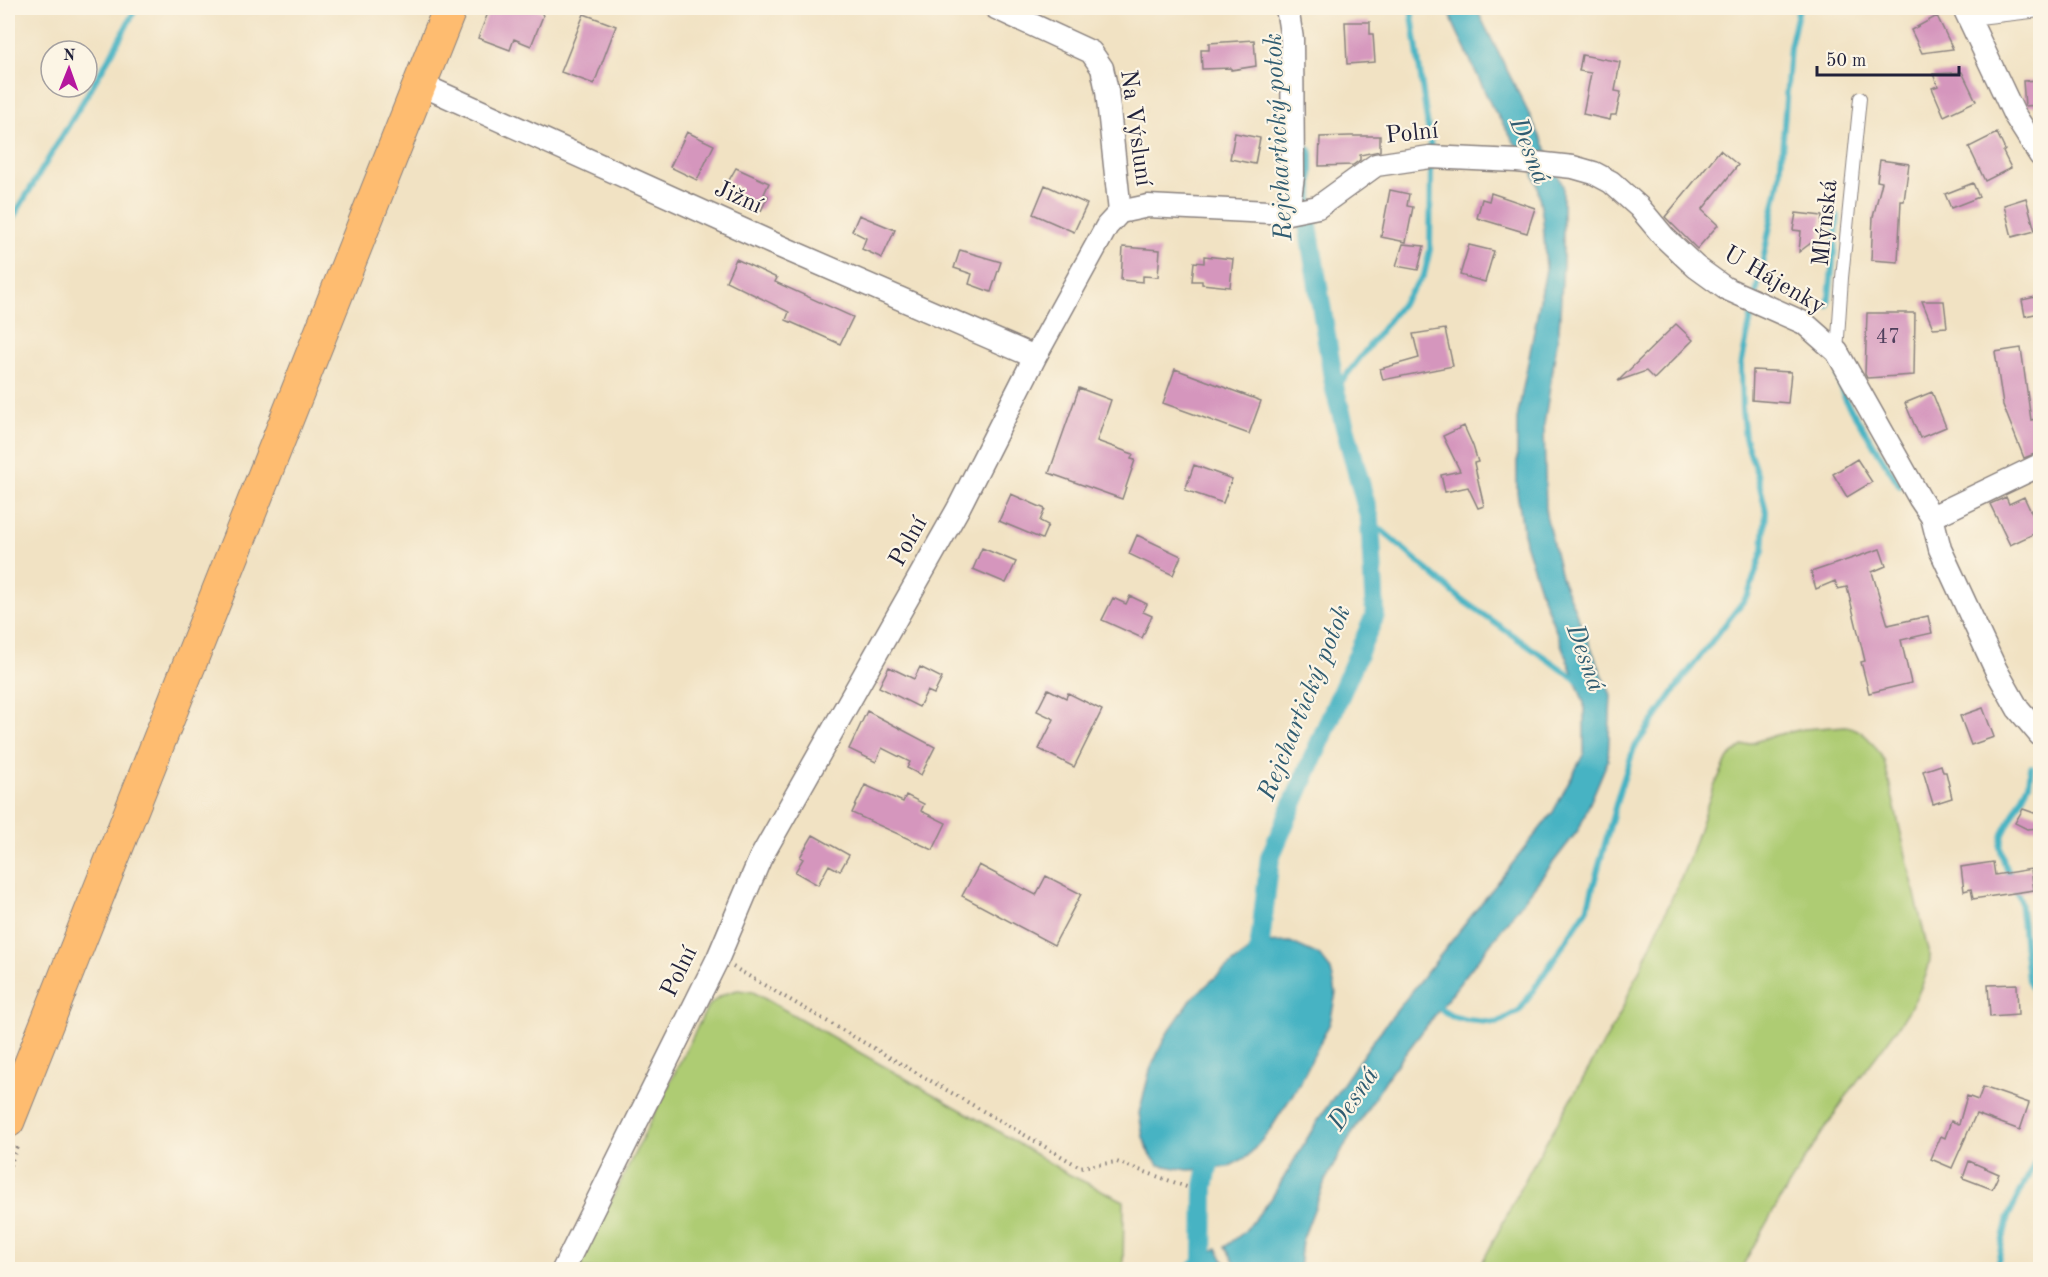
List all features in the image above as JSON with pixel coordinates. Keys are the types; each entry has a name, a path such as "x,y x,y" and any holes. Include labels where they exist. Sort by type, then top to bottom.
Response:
{"main road":[{"path":"8,1121 450,8"}],"street":[{"name":"Na Výsluní","path":"996,8 1091,52 1102,68 1107,91 1120,212"},
{"path":"1120,212 1148,206 1301,211 1293,176 1292,39 1287,8"},
{"path":"1967,13 2014,114 2040,155"},
{"name":"Jižní","path":"420,84 772,243 1035,357"},
{"name":"Polní","path":"1301,211 1376,165 1430,157 1517,161"},
{"name":"U Hájenky","path":"1517,161 1574,167 1594,173 1611,182 1639,207 1664,237 1696,267 1725,288 1804,323 1837,352 1932,517 1940,549 1996,670 2018,709 2040,735"},
{"name":"Polní","path":"563,1269 718,958 760,859 958,509 1035,357 1107,226 1120,212"},
{"path":"1932,517 2040,465"}],"lane":[{"path":"1967,13 2040,10"},
{"name":"Mlýnská","path":"1837,352 1860,98"}],"path":[{"path":"718,958 1080,1167 1117,1162 1187,1187"}],"green space":[{"path":"1846,726 1864,734 1884,760 1930,959 1926,976 1908,1012 1819,1137 1741,1269 1479,1269 1530,1170 1617,1020 1687,864 1712,791 1728,758 1742,746 1776,735 1804,729"},
{"path":"738,990 753,992 991,1127 1066,1173 1124,1201 1123,1269 577,1269 707,1008 721,996"}],"water":[{"name":"Desná","path":"1449,8 1476,8 1563,186 1563,265 1559,330 1544,425 1546,515 1561,577 1611,695 1608,760 1579,829 1391,1072 1349,1138 1325,1181 1302,1241 1299,1269 1239,1269 1225,1247 1244,1232 1271,1199 1320,1117 1372,1042 1553,812 1584,753 1584,703 1542,595 1525,543 1517,492 1517,419 1546,269 1543,220 1537,184 1531,169 1491,105 1453,23"},
{"path":"1290,942 1319,955 1331,970 1336,993 1330,1023 1300,1083 1268,1133 1247,1157 1228,1167 1208,1169 1188,1170 1159,1165 1151,1156 1143,1137 1139,1113 1150,1070 1166,1035 1192,998 1226,968 1260,943"},
{"path":"1217,1248 1228,1268 1185,1269"}],"building":[{"path":"490,8 534,8 541,11 543,16 531,46 514,39 510,50 478,38"},
{"path":"584,14 616,26 594,84 561,72"},
{"path":"1937,16 1953,49 1922,53 1911,30"},
{"path":"1345,22 1370,22 1375,62 1347,64"},
{"path":"1254,40 1256,66 1231,70 1231,68 1202,69 1201,50 1209,50 1209,43"},
{"path":"1582,55 1620,62 1615,91 1621,92 1616,115 1611,115 1610,120 1583,114 1591,73 1579,71"},
{"path":"1962,72 1976,101 1944,116 1932,88 1938,86 1933,74"},
{"path":"2040,80 2040,105 2025,106 2023,81"},
{"path":"687,132 714,145 697,180 670,167"},
{"path":"1235,133 1260,138 1255,164 1230,159"},
{"path":"1997,133 2011,168 1985,181 1969,147"},
{"path":"1380,136 1380,151 1360,155 1360,160 1353,165 1319,166 1320,137"},
{"path":"1720,150 1738,165 1702,210 1718,225 1697,249 1665,217"},
{"path":"1880,160 1909,164 1904,201 1901,201 1898,262 1871,260 1873,217 1882,182 1877,181"},
{"path":"736,168 769,183 764,194 768,196 761,211 735,199 740,188 728,182"},
{"path":"1973,183 1979,197 1951,208 1945,194"},
{"path":"1045,185 1087,204 1074,232 1033,214"},
{"path":"1390,190 1409,194 1407,206 1413,207 1406,242 1381,237"},
{"path":"1491,193 1535,208 1527,233 1477,218 1482,199 1489,201"},
{"path":"2026,198 2035,231 2012,237 2004,205"},
{"path":"1796,213 1822,216 1819,244 1811,243 1799,252 1801,231 1793,230"},
{"path":"859,215 895,230 882,258 862,249 866,238 852,231"},
{"path":"1403,244 1424,246 1418,270 1396,266"},
{"path":"1469,245 1494,251 1485,282 1460,275"},
{"path":"1123,247 1160,250 1158,277 1143,276 1143,282 1121,280"},
{"path":"960,250 1001,262 991,292 969,284 972,274 954,268"},
{"path":"1204,256 1233,259 1230,287 1192,281 1194,262 1204,263"},
{"path":"736,259 777,278 775,282 853,317 840,344 786,320 789,312 726,281"},
{"path":"2040,296 2040,313 2025,316 2022,300"},
{"path":"1922,301 1944,301 1947,327 1933,328"},
{"path":"1867,313 1915,313 1914,375 1867,378 1865,374"},
{"path":"1676,324 1693,340 1654,379 1646,371 1618,381"},
{"path":"1445,329 1453,366 1383,380 1380,369 1419,358 1413,334"},
{"path":"2021,348 2031,420 2040,418 2040,452 2024,458 2003,405 1995,352"},
{"path":"1175,369 1261,401 1249,434 1163,403"},
{"path":"1753,370 1791,372 1788,403 1752,400"},
{"path":"1079,388 1111,400 1097,441 1133,454 1131,459 1135,460 1122,499 1049,473"},
{"path":"1932,392 1946,427 1920,438 1905,403"},
{"path":"1464,426 1478,462 1474,463 1484,506 1478,508 1468,487 1445,492 1441,475 1460,471 1443,436"},
{"path":"1857,459 1872,482 1847,497 1833,474"},
{"path":"1194,465 1232,479 1223,503 1185,490"},
{"path":"1011,494 1045,509 1040,521 1048,525 1042,539 999,521"},
{"path":"2006,497 2009,504 2024,497 2040,531 2010,545 1990,504"},
{"path":"1137,535 1181,556 1173,575 1129,554"},
{"path":"982,548 1016,562 1006,583 973,569"},
{"path":"1880,549 1886,566 1872,572 1888,625 1928,616 1932,633 1901,640 1911,683 1869,693 1861,662 1865,661 1847,587 1838,589 1835,581 1816,589 1811,572"},
{"path":"1130,596 1147,604 1143,612 1152,616 1142,638 1102,620 1113,598 1126,604"},
{"path":"889,667 914,679 920,667 942,678 934,694 927,691 919,707 879,687"},
{"path":"1048,689 1066,698 1068,693 1102,710 1074,767 1039,749 1054,719 1037,711"},
{"path":"1983,708 1994,737 1971,745 1960,716"},
{"path":"867,711 935,747 921,775 907,768 910,762 882,748 876,762 849,749"},
{"path":"1941,765 1943,772 1946,772 1952,798 1933,804 1923,771"},
{"path":"865,785 903,802 906,795 924,804 921,811 946,823 933,850 852,813"},
{"path":"2023,809 2040,815 2040,828 2027,829 2015,823"},
{"path":"813,835 849,855 840,871 829,865 818,885 795,872 803,859 800,857"},
{"path":"1993,862 1995,875 2031,869 2034,890 1973,899 1971,889 1964,891 1961,867"},
{"path":"979,865 1036,895 1046,876 1081,894 1054,945 962,896"},
{"path":"2017,984 2018,1015 1990,1017 1988,985"},
{"path":"1983,1087 2029,1103 2020,1130 1976,1114 1952,1168 1931,1159 1941,1136 1945,1138 1951,1121 1959,1124 1967,1096 1978,1100"},
{"path":"1969,1161 1999,1174 1992,1189 1963,1178"}],"waterway":[{"path":"8,226 112,53 136,8"},
{"path":"1411,8 1431,149"},
{"path":"1434,1004 1451,1016 1497,1023 1520,1010 1587,909 1634,748 1684,677 1748,595 1763,550 1766,511 1745,438 1741,366 1780,178 1790,47 1799,8"},
{"name":"Rejchartický potok","path":"1255,967 1270,857 1375,615 1370,520 1335,390 1304,201 1304,154"},
{"path":"1335,390 1424,275 1430,249 1431,167"},
{"path":"1828,306 1838,216"},
{"path":"1838,377 1845,400 1900,486"},
{"name":"Desná","path":"1370,520 1462,600 1580,682"},
{"path":"2031,767 2029,784 2003,834 2000,847 2020,899 2028,980 2040,1003"},
{"name":"Rejchartický potok","path":"1196,1270 1203,1263 1204,1186 1213,1145"},
{"path":"1996,1270 2008,1217 2040,1152"}]}
